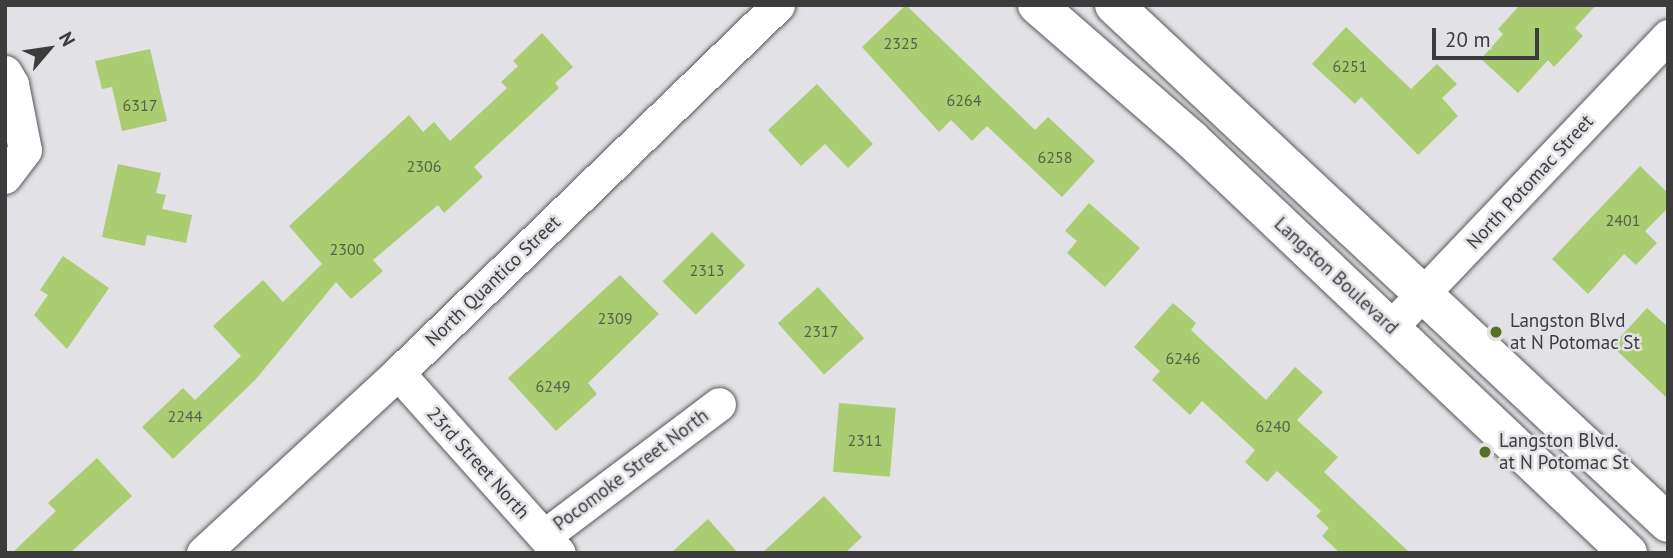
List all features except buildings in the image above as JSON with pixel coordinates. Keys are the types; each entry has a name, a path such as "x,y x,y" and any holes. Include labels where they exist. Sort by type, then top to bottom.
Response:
{"main road":[{"name":"Langston Boulevard","path":"1037,5 1093,49 1628,553"},
{"path":"1114,5 1668,523"}],"street":[{"name":"North Quantico Street","path":"203,553 398,373 778,5"},
{"name":"North Potomac Street","path":"1391,327 1668,36"},
{"path":"5,72 12,84 25,150 5,177"},
{"name":"23rd Street North","path":"398,373 551,544"},
{"name":"Pocomoke Street North","path":"551,544 719,404"}],"place":[{"name":"Langston Blvd at N Potomac St","path":"1496,332"},
{"name":"Langston Blvd. at N Potomac St","path":"1485,452"}]}
